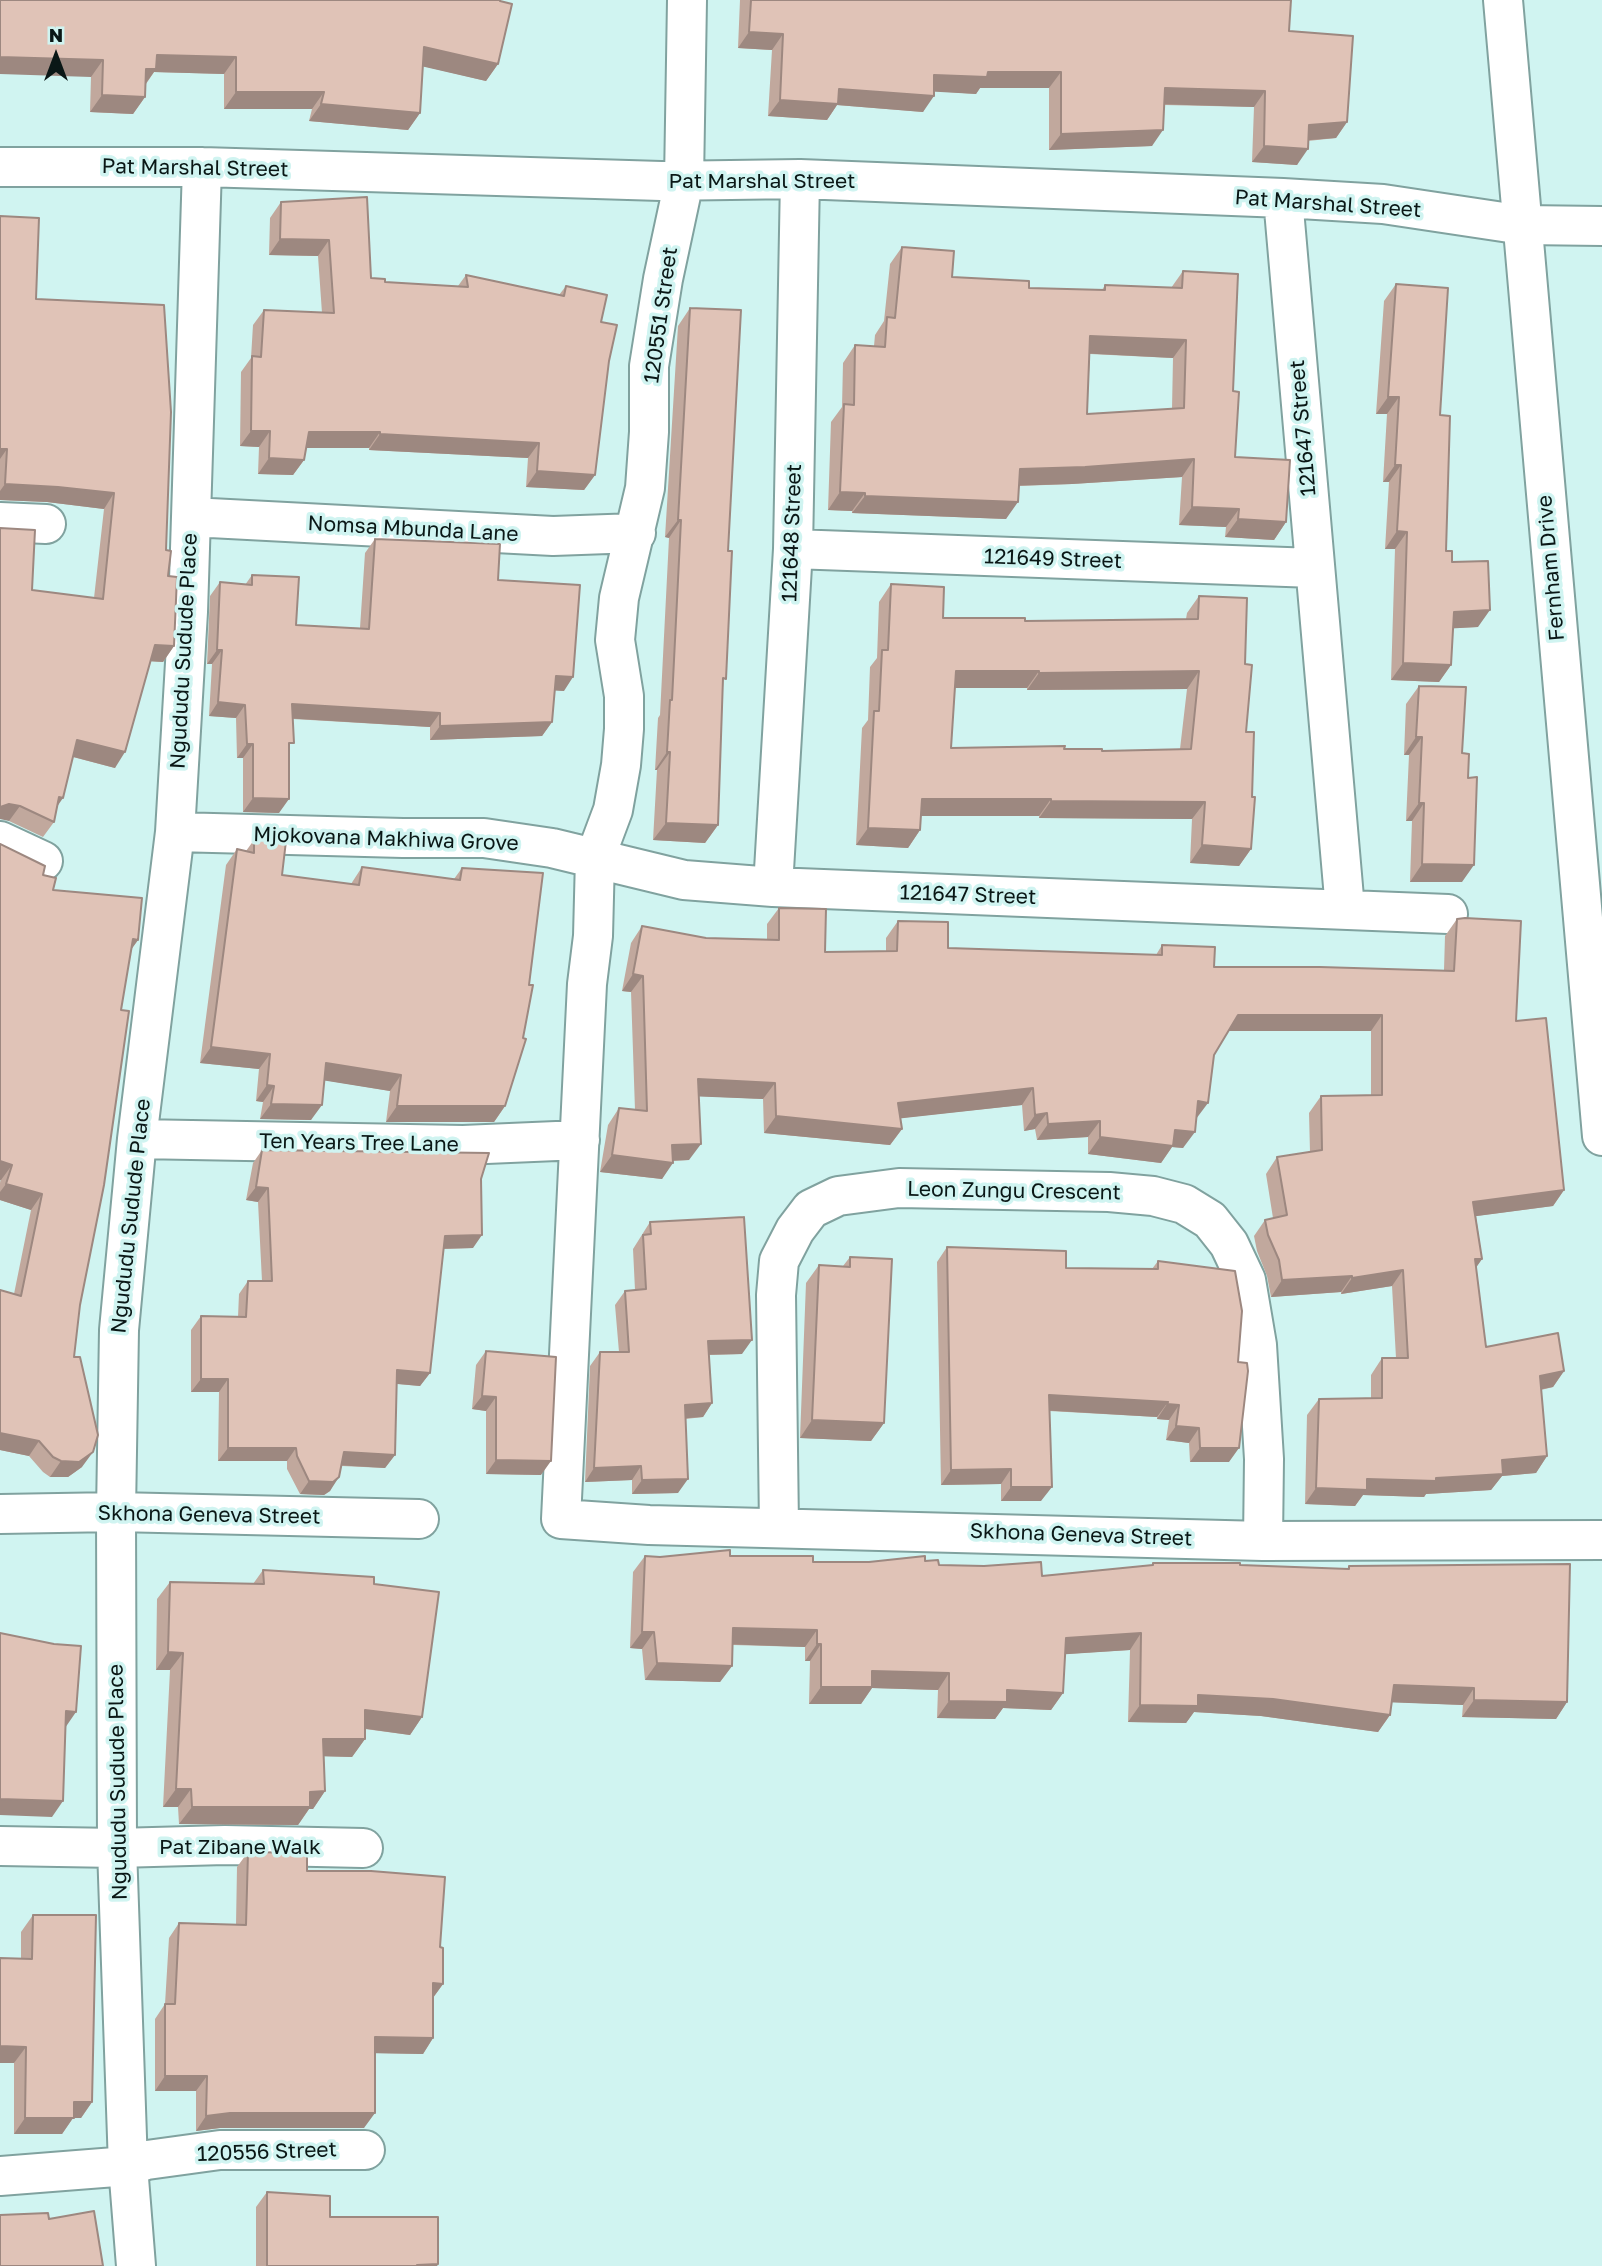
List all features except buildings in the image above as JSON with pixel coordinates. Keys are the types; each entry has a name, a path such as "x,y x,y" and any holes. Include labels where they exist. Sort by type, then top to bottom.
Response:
{"street":[{"name":"120551 Street","path":"561,1519 595,858 613,810 621,765 624,696 615,639 619,598 645,488 649,432 649,366 663,279 684,181 687,0"},
{"name":"Fernham Drive","path":"1503,0 1602,1136"},
{"name":"Pat Marshal Street","path":"0,167 202,167 684,181 800,179 1283,198 1383,204 1522,225 1602,226"},
{"name":"Ngududu Sudude Place","path":"136,2266 128,2166 117,1848 116,1512 119,1330 137,1139 175,832 191,517 202,167"},
{"name":"121648 Street","path":"773,887 793,549 800,179"},
{"name":"121647 Street","path":"1283,198 1345,909"},
{"name":"Nomsa Mbunda Lane","path":"191,517 553,536 636,533"},
{"path":"0,522 46,524"},
{"name":"121649 Street","path":"793,549 1314,568"},
{"name":"Mjokovana Makhiwa Grove","path":"175,832 484,838 552,848 595,858"},
{"path":"0,841 43,861"},
{"name":"121647 Street","path":"595,858 684,880 773,887 1448,914"},
{"name":"Ten Years Tree Lane","path":"137,1139 463,1145 580,1140"},
{"name":"Leon Zungu Crescent","path":"779,1527 779,1261 795,1230 811,1209 838,1196 899,1188 1110,1192 1153,1196 1184,1205 1210,1220 1229,1244 1245,1280 1256,1345 1264,1458 1263,1541"},
{"name":"Skhona Geneva Street","path":"0,1514 116,1512 419,1519"},
{"name":"Skhona Geneva Street","path":"561,1519 649,1525 1263,1541 1602,1540"},
{"name":"Pat Zibane Walk","path":"0,1846 117,1848 225,1845 363,1848"},
{"name":"120556 Street","path":"0,2176 128,2166 147,2160 220,2150 365,2150"}]}
